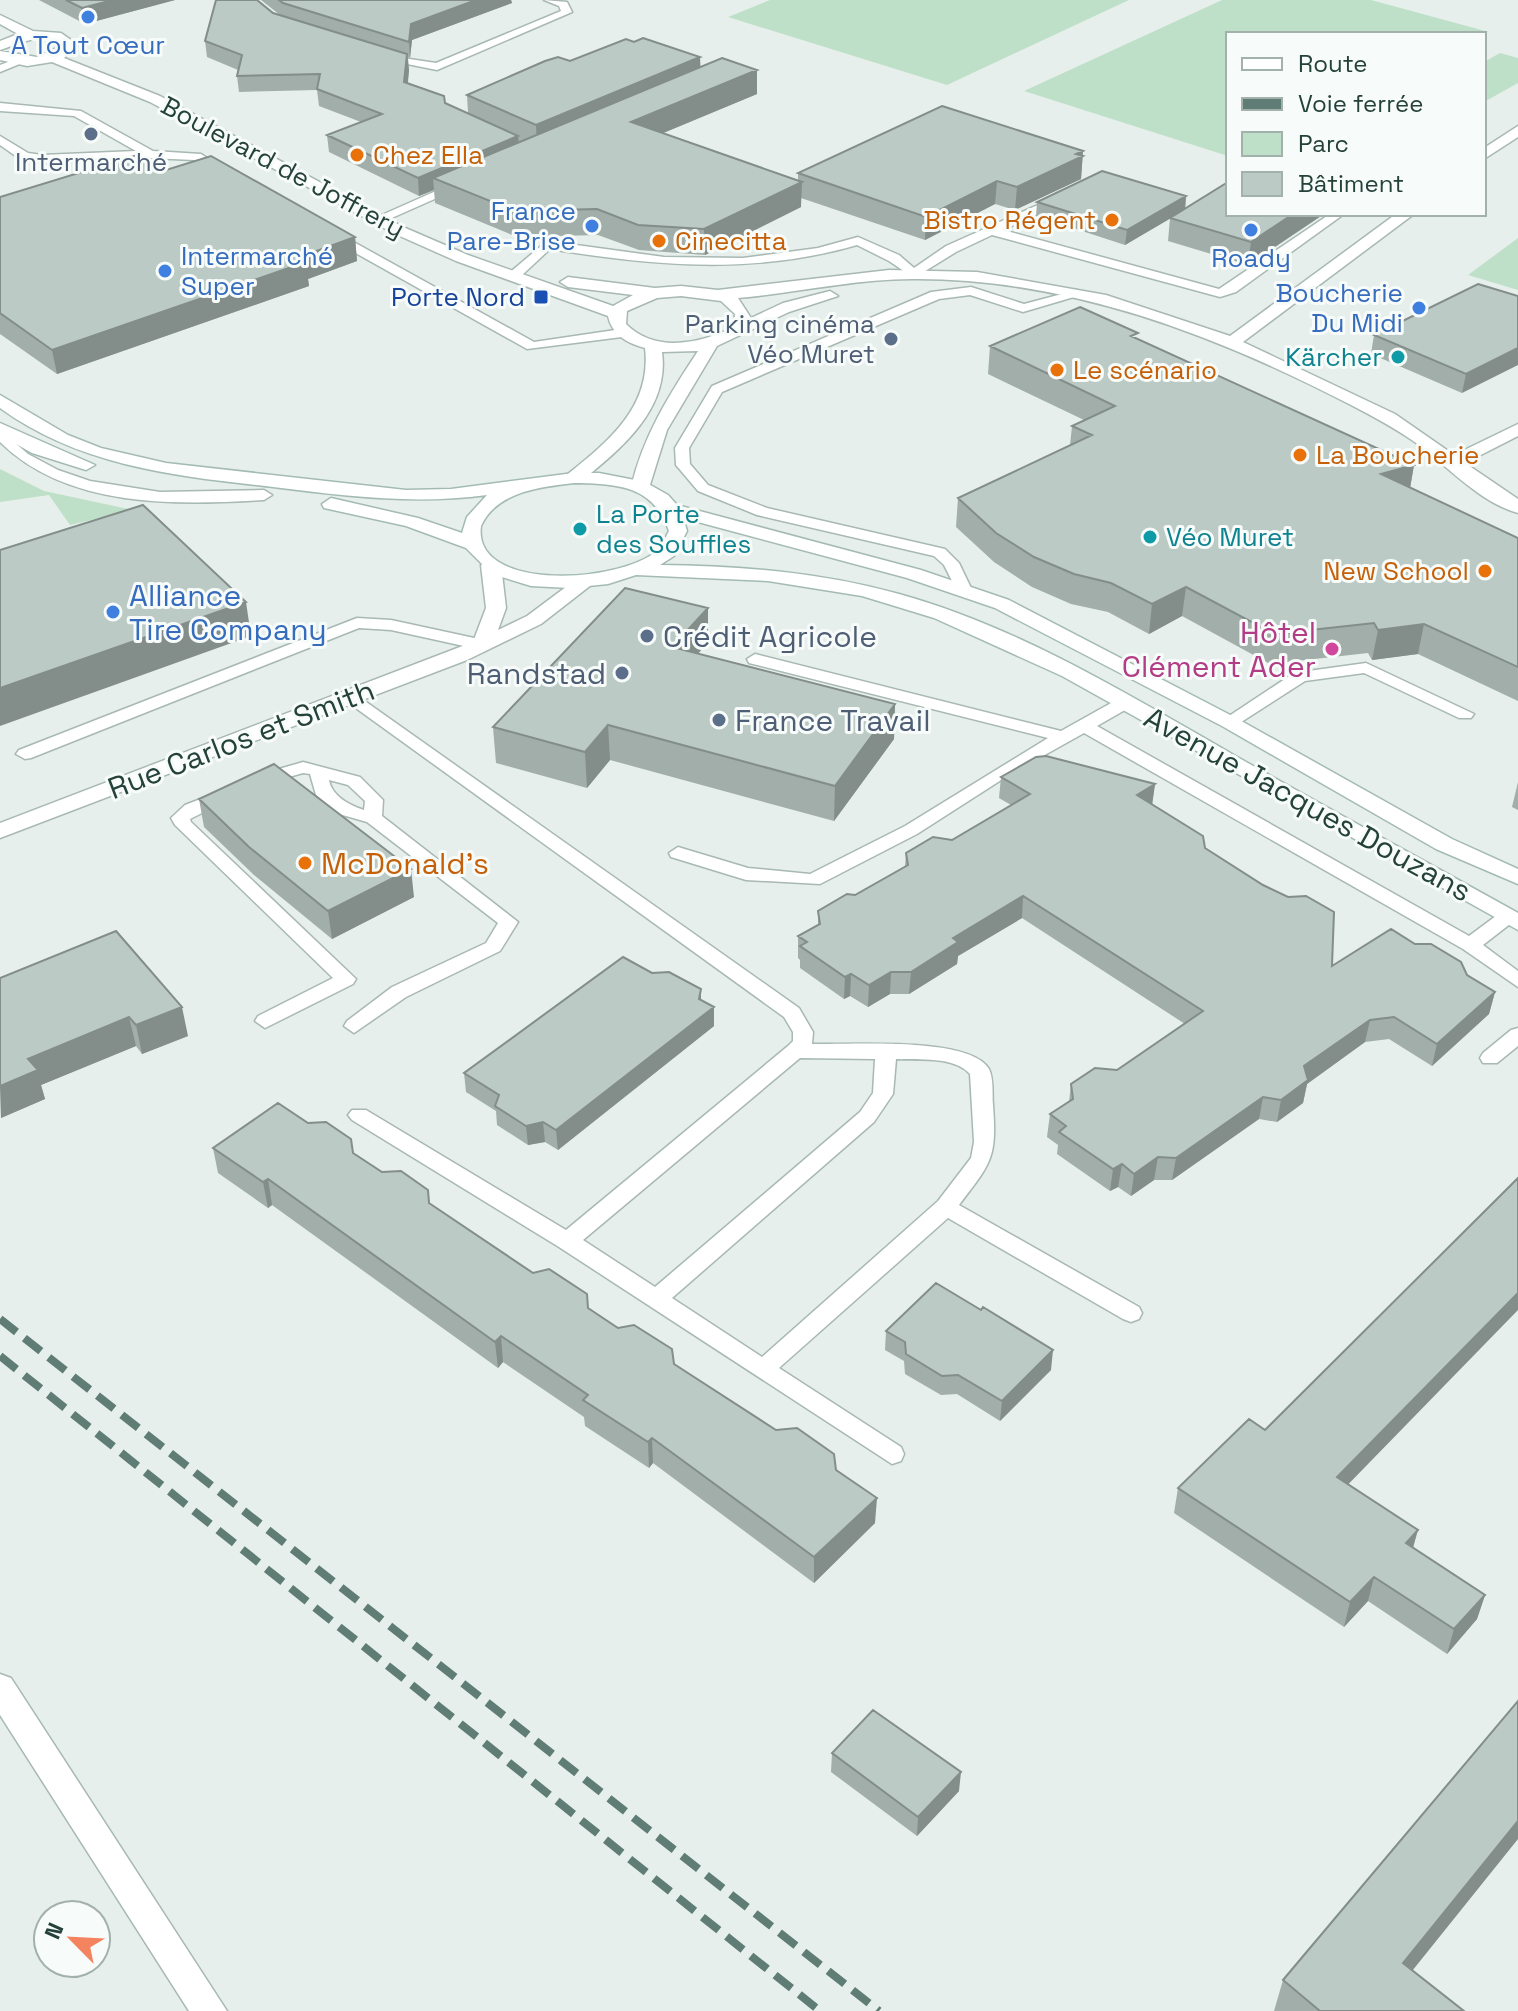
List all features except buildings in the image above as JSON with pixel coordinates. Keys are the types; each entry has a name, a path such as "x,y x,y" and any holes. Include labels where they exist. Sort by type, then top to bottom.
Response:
{"street":[{"path":"0,19 32,36 55,36 69,41 68,50 53,58 4,58"},
{"path":"4,58 32,36"},
{"name":"Boulevard de Joffrery","path":"53,58 155,99 462,258 515,274 617,314"},
{"path":"1486,154 1518,130"},
{"path":"1232,342 1261,324 1403,216"},
{"name":"Boulevard de Joffrery","path":"515,274 603,288 716,295 771,293 864,276 914,274"},
{"path":"0,400 36,427 63,441 158,467 375,493 427,496 574,478 598,478 640,488 647,452 656,428 709,347 742,327 786,308 914,274 999,278 1077,294 1232,342 1319,381 1404,426 1486,491 1518,507"},
{"path":"657,292 625,305 617,314 616,324 622,333 653,346 709,347"},
{"path":"716,295 742,309 745,318 742,327"},
{"path":"574,478 612,448 650,394 659,367 653,346"},
{"path":"1452,463 1518,429"},
{"path":"0,431 38,449 99,470 342,505 411,522 474,544"},
{"path":"482,645 496,608 491,565 470,536 472,524 491,501 528,484"},
{"name":"Avenue Jacques Douzans","path":"640,488 671,509 963,588 1002,604 1229,722 1444,844 1518,877"},
{"path":"491,565 542,582 585,582 638,570 654,562 674,542 677,530 671,509"},
{"name":"Avenue Jacques Douzans","path":"638,570 716,571 803,579 893,598 982,629 1126,702 1513,920"},
{"name":"Rue Carlos et Smith","path":"0,831 482,645 534,620 585,582"},
{"path":"0,1688 209,2011"}],"lane":[{"path":"364,52 416,66 437,67 567,12 563,4 549,0"},
{"path":"0,107 77,113 150,154"},
{"path":"0,140 24,156 42,159 150,154 197,157 237,180"},
{"path":"381,218 466,183"},
{"path":"515,274 547,245 670,262 769,261 821,254 858,241 894,258 914,274 951,249 1072,193"},
{"path":"991,231 1220,293 1231,289 1335,216"},
{"path":"318,227 532,346 622,333"},
{"path":"963,588 951,563 939,552 762,512 703,488 683,465 682,448 717,389 936,295 971,291 1023,308 1077,294"},
{"path":"25,754 357,623 391,625 482,645"},
{"path":"755,659 1064,737"},
{"path":"1229,722 1300,677 1366,668 1465,714"},
{"path":"352,697 792,1013 803,1032 803,1042 795,1051 567,1241"},
{"path":"678,853 746,874 813,880 911,830 1126,702"},
{"path":"1085,726 1470,945 1518,981"},
{"path":"265,1021 346,979 180,818 191,809 280,771 303,767 354,781 374,800 373,818"},
{"path":"318,771 322,791 345,810 373,818 508,922 493,947 399,992 354,1026"},
{"path":"1470,945 1513,920"},
{"path":"1490,1058 1518,1035"},
{"path":"763,1369 946,1207 981,1160 985,1120 980,1072 971,1062 955,1057 886,1052 795,1051"},
{"path":"656,1299 867,1117 883,1094 886,1052"},
{"path":"359,1115 567,1241 892,1454"},
{"path":"946,1207 1131,1313"}],"green space":[{"path":"770,0 1129,0 947,85 728,17"},
{"path":"1222,0 1371,0 1489,32 1226,32 1226,155 1024,91"},
{"path":"1500,53 1518,58 1518,83 1486,101 1486,61"},
{"path":"1518,238 1518,290 1468,275"},
{"path":"0,469 44,491 133,510 70,525 49,495 0,502"}],"railway":[{"path":"0,1319 879,2011"},
{"path":"0,1356 820,2011"}],"place":[{"name":"A Tout Cœur","path":"88,17"},
{"name":"Intermarché","path":"91,134"},
{"name":"Chez Ella","path":"357,155"},
{"name":"Bistro Régent","path":"1112,220"},
{"name":"France Pare-Brise","path":"592,226"},
{"name":"Roady","path":"1251,230"},
{"name":"Cinecitta","path":"659,241"},
{"name":"Intermarché Super","path":"165,271"},
{"name":"Porte Nord","path":"541,297"},
{"name":"Boucherie Du Midi","path":"1419,308"},
{"name":"Parking cinéma Véo Muret","path":"891,339"},
{"name":"Kärcher","path":"1398,357"},
{"name":"Le scénario","path":"1057,370"},
{"name":"La Boucherie","path":"1300,455"},
{"name":"La Porte des Souffles","path":"580,529"},
{"name":"Véo Muret","path":"1150,537"},
{"name":"New School","path":"1485,571"},
{"name":"Alliance Tire Company","path":"113,612"},
{"name":"Crédit Agricole","path":"647,636"},
{"name":"Hôtel Clément Ader","path":"1332,649"},
{"name":"Randstad","path":"622,673"},
{"name":"France Travail","path":"719,720"},
{"name":"McDonald's","path":"305,863"}]}
